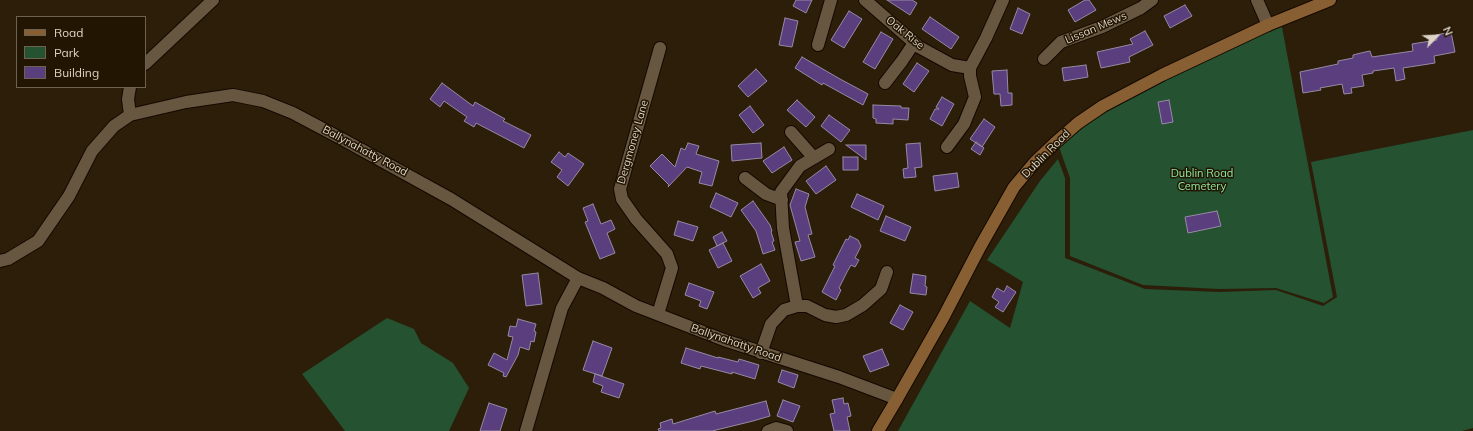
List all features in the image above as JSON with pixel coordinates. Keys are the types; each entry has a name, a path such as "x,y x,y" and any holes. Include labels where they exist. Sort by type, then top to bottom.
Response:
{"street":[{"path":"146,63 213,0"},
{"path":"818,45 831,0"},
{"name":"Oak Rise","path":"865,0 919,47 952,65 970,68"},
{"path":"947,147 964,124 975,97 970,76 970,68 986,38 1003,0"},
{"name":"Lissan Mews","path":"1044,59 1061,42 1102,27 1141,8 1152,0"},
{"path":"1257,0 1268,25"},
{"name":"Dublin Road","path":"878,431 943,318 1010,194 1035,162 1078,123 1102,106 1162,75 1268,25 1330,0"},
{"path":"885,83 914,42"},
{"name":"Dergmoney Lane","path":"658,314 672,268 667,254 636,219 622,199 620,189 660,48"},
{"path":"0,261 8,259 38,241 69,196 92,151 114,126 130,115 128,99 130,88"},
{"name":"Ballynahatty Road","path":"130,115 186,102 233,95 263,101 293,113 404,172 451,199 578,278 603,288 636,306 716,338 839,377 897,399"},
{"path":"791,132 814,158"},
{"path":"797,306 783,228 781,192 800,166 829,149"},
{"path":"745,178 766,194 782,200"},
{"path":"761,353 771,324 784,310 797,306 807,306 825,315 836,317 846,315 863,305 881,290 887,272"},
{"path":"526,431 562,308 578,278"},
{"path":"768,431 776,428 787,431"}],"green space":[{"name":"Dublin Road Cemetery","path":"1281,22 1333,297 1324,303 1276,288 1219,289 1143,285 1070,256 1070,178 1059,147 1082,128 1138,92"},
{"path":"1473,130 1473,428 1462,431 898,431 970,301 1010,328 1023,282 987,260 1040,181 1058,159 1065,178 1065,258 1145,289 1219,292 1276,290 1323,306 1337,297 1311,162"},
{"path":"387,318 414,329 421,343 453,363 469,388 449,431 345,431 302,374"}],"building":[{"path":"796,0 812,0 806,13 793,6"},
{"path":"887,0 912,0 917,3 910,15"},
{"path":"1085,0 1089,0 1096,10 1075,22 1068,10"},
{"path":"1185,5 1192,16 1170,28 1164,16"},
{"path":"1018,8 1030,14 1022,34 1010,29"},
{"path":"849,11 862,19 844,48 831,40"},
{"path":"930,17 959,37 951,49 922,29"},
{"path":"785,18 798,21 792,47 779,45"},
{"path":"1145,31 1153,45 1129,57 1130,62 1101,68 1097,52 1133,44 1130,39"},
{"path":"881,32 893,39 875,69 863,62"},
{"path":"1451,32 1455,52 1434,56 1435,63 1403,68 1405,79 1396,81 1394,68 1373,71 1373,73 1362,75 1364,86 1351,88 1352,93 1344,94 1342,84 1303,93 1300,72 1338,64 1338,61 1353,58 1353,55 1370,51 1372,57 1413,51 1412,44 1437,40 1436,35"},
{"path":"802,57 868,94 863,105 823,83 822,85 795,68"},
{"path":"917,63 929,71 914,92 903,84"},
{"path":"1086,65 1088,77 1064,81 1062,68"},
{"path":"756,69 767,81 748,97 738,86"},
{"path":"1007,70 1008,93 1012,93 1012,105 1001,106 1000,94 994,94 992,71"},
{"path":"442,83 473,106 475,102 505,119 503,121 531,135 524,148 476,123 474,127 464,121 467,117 444,101 440,107 430,99"},
{"path":"942,97 954,104 942,126 930,119 935,109 939,109 936,107"},
{"path":"797,100 815,117 806,127 787,110"},
{"path":"1169,100 1173,122 1162,124 1158,102"},
{"path":"873,105 901,106 901,108 909,108 908,120 893,119 893,124 876,123 876,119 873,118"},
{"path":"750,106 764,125 753,133 739,115"},
{"path":"829,115 850,130 841,142 821,126"},
{"path":"984,119 995,127 982,147 970,139"},
{"path":"976,142 984,148 980,155 971,149"},
{"path":"688,143 699,146 696,154 719,161 712,186 699,183 702,172 687,167 668,187 669,185 650,166 662,154 675,167 681,148 685,150"},
{"path":"761,143 762,158 732,161 731,145"},
{"path":"920,143 922,167 914,168 916,177 904,178 903,169 908,168 906,144"},
{"path":"846,145 866,145 866,160"},
{"path":"784,147 792,160 772,173 763,161"},
{"path":"559,152 565,157 568,153 584,164 568,186 557,177 562,170 551,162"},
{"path":"843,157 858,157 858,170 843,170"},
{"path":"826,166 836,180 816,194 806,181"},
{"path":"957,173 959,187 935,191 933,176"},
{"path":"796,189 809,194 805,207 812,234 808,235 815,257 801,261 795,242 800,241 790,205"},
{"path":"716,193 738,203 731,217 710,207"},
{"path":"857,194 884,206 878,220 851,207"},
{"path":"753,201 770,225 774,241 772,242 775,250 763,254 756,231 741,210"},
{"path":"593,204 601,224 611,220 615,229 607,233 615,253 600,259 585,222 588,221 583,208"},
{"path":"1217,211 1221,226 1188,233 1185,217"},
{"path":"886,216 911,227 905,241 880,231"},
{"path":"678,221 698,227 693,241 674,235"},
{"path":"722,232 727,241 717,246 713,237"},
{"path":"850,236 858,240 861,246 855,258 859,260 855,267 851,265 839,288 841,290 836,300 822,292 846,239 848,240"},
{"path":"723,243 732,261 718,268 709,250"},
{"path":"761,264 770,281 758,288 761,293 753,298 740,276"},
{"path":"538,273 542,304 526,306 522,275"},
{"path":"913,274 926,276 926,295 910,293"},
{"path":"689,283 714,292 707,309 699,306 701,301 685,295"},
{"path":"1007,286 1016,292 1003,312 995,307 999,302 992,297 997,288 1004,292"},
{"path":"900,305 913,312 903,330 890,323"},
{"path":"518,319 536,324 534,331 536,332 534,342 531,341 529,350 520,347 518,355 506,377 503,376 504,373 488,365 494,353 507,360 513,337 508,336 510,326 516,327"},
{"path":"593,341 612,348 602,376 583,370"},
{"path":"686,348 718,358 738,362 739,359 759,365 755,379 732,372 732,374 701,366 700,369 681,363"},
{"path":"882,349 889,365 870,372 863,356"},
{"path":"782,370 798,375 794,388 778,382"},
{"path":"595,374 624,384 619,398 601,392 603,386 593,382"},
{"path":"843,398 844,404 848,403 851,416 847,417 850,431 834,431 830,414 835,413 832,400"},
{"path":"783,400 800,406 793,422 777,416"},
{"path":"766,401 770,416 753,421 712,431 659,431 658,429 661,428 660,423 672,419 673,424 715,411 716,414"},
{"path":"489,403 507,409 500,431 480,431"}]}
